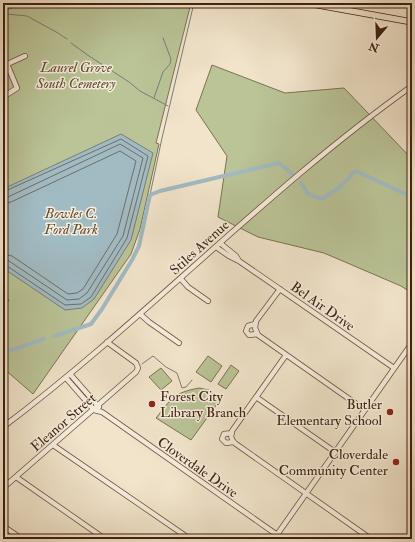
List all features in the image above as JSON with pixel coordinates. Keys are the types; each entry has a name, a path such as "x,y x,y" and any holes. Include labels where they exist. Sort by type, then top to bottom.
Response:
{"main road":[{"path":"307,3 412,22"}],"street":[{"path":"3,7 15,3"},
{"path":"3,97 16,88 5,65 26,56"},
{"name":"Stiles Avenue","path":"3,427 66,378 181,279 220,242 307,167 371,115 412,86"},
{"name":"Bel Air Drive","path":"220,242 236,256 239,261"},
{"name":"Bel Air Drive","path":"216,247 239,261 394,368"},
{"path":"181,279 188,287 208,300"},
{"path":"280,289 255,324 257,334 365,410"},
{"path":"140,314 179,343"},
{"path":"255,324 248,326 246,331 249,335 257,334"},
{"name":"Eleanor Street","path":"3,488 136,372 138,368 136,363 107,342"},
{"path":"275,537 412,343"},
{"path":"233,442 232,433 286,355"},
{"name":"Cloverdale Drive","path":"70,374 102,412 275,537 283,539"},
{"path":"66,378 94,410"},
{"path":"256,397 335,452"},
{"name":"Cloverdale Drive","path":"94,410 102,412"},
{"path":"232,433 224,434 222,439 226,443 233,442 371,539"},
{"path":"53,445 190,539"},
{"path":"16,477 105,539"},
{"path":"3,526 22,539"}],"green space":[{"name":"Laurel Grove South Cemetery","path":"27,3 191,3 156,143 159,144 140,229 131,254 33,394 3,368 3,310 9,300 3,295 3,11"},
{"path":"212,65 285,93 344,88 412,159 412,293 401,286 324,253 258,237 218,217 227,156 196,110"},
{"path":"208,356 222,366 211,382 196,372"},
{"path":"231,365 239,371 226,389 218,384"},
{"path":"161,368 172,381 161,390 149,377"},
{"path":"199,388 209,390 220,400 191,440 156,418 178,394"}],"water":[{"name":"Bowles C. Ford Park","path":"121,134 153,153 131,240 94,299 82,308 65,310 3,268 3,189"}],"waterway":[{"path":"150,195 194,3"},
{"path":"6,14 27,16 67,39"},
{"path":"154,98 163,72 170,64 171,59 163,38"},
{"path":"71,43 140,91 168,106"},
{"path":"55,336 91,324 102,309 139,246 150,195 160,191 279,163 293,174"},
{"path":"301,183 308,194 322,199 339,187 356,171 412,197"},
{"path":"3,353 44,339"},
{"path":"142,364 153,356 166,367 177,373 182,388 186,387 192,380"}],"place":[{"name":"Forest City Library Branch","path":"152,404"},
{"name":"Butler Elementary School","path":"390,412"},
{"name":"Cloverdale Community Center","path":"396,462"}]}
